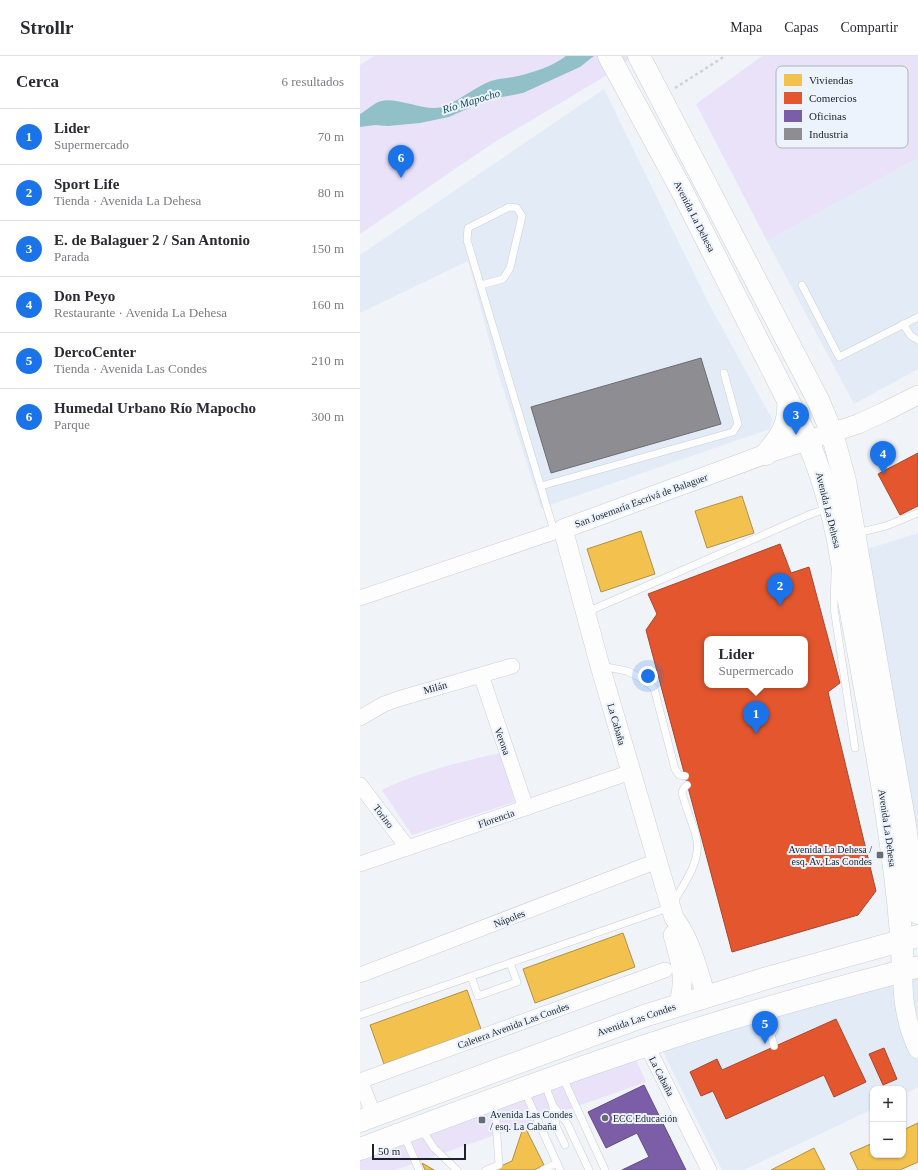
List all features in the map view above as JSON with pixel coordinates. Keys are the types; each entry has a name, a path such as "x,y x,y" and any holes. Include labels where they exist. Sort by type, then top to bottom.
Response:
{"main road":[{"name":"Avenida La Dehesa","path":"609,56 681,189 809,440 831,508 846,534 904,819 918,913"},
{"name":"Avenida La Dehesa","path":"644,64 818,400 832,432 845,481 846,534 888,827 913,937 911,969"},
{"path":"766,454 783,432 789,416 788,400"},
{"name":"Avenida Las Condes","path":"367,1118 610,1028 678,1005 913,937"},
{"path":"360,1149 647,1046 762,1009 911,969"},
{"path":"673,1038 700,1019 706,1009 706,996"}],"street":[{"name":"San Josemaría Escrivá de Balaguer","path":"360,598 559,530 766,454 832,432 882,413 918,395"},
{"name":"La Cabaña","path":"559,530 586,612 600,666 672,912 673,933 683,980 682,992 678,1005"},
{"name":"Milán","path":"360,718 384,704 398,699 512,666"},
{"name":"Verona","path":"481,675 526,808"},
{"name":"Florencia","path":"360,864 631,772"},
{"name":"Torino","path":"360,785 408,848"},
{"name":"Nápoles","path":"360,975 657,861"},
{"name":"La Cabaña","path":"672,912 683,930 706,996"},
{"path":"911,969 903,992 908,1026 918,1049"},
{"name":"Caletera Avenida Las Condes","path":"360,1080 666,970"},
{"name":"La Cabaña","path":"647,1046 710,1170"},
{"path":"360,1080 367,1118"}],"lane":[{"path":"481,285 503,279 510,268 522,216 517,208 509,206 468,228 467,240 541,486 559,530"},
{"path":"802,285 839,357 918,317"},
{"path":"903,324 911,336 918,340"},
{"path":"541,486 733,432 738,424 724,373"},
{"path":"586,612 811,514 831,508"},
{"path":"855,748 834,608 834,591 846,534 886,526 918,513"},
{"path":"906,518 918,516"},
{"path":"600,666 627,671 641,678 654,688 675,769 679,775 685,776"},
{"path":"360,1015 510,963 672,912 697,854 697,838 682,792 687,785"},
{"path":"472,976 478,996 517,982 510,963"},
{"path":"762,1009 760,1029 763,1034 770,1035"},
{"path":"762,1009 776,1025 774,1031 770,1035"},
{"path":"770,1035 774,1046"},
{"path":"553,1079 553,1106 556,1126 565,1145"},
{"path":"553,1079 605,1170"},
{"path":"524,1089 558,1167 543,1170"},
{"path":"486,1170 499,1165 496,1121 491,1101"},
{"path":"553,1106 566,1123 589,1170"},
{"path":"411,1130 419,1170"},
{"path":"411,1130 434,1148 456,1170"}],"path":[{"path":"661,97 725,56"}],"shaded area":[{"path":"374,56 634,56 599,80 493,143 360,234 360,65"},
{"path":"762,56 918,56 918,158 767,241 696,104"},
{"path":"604,89 708,302 772,419 770,429 541,508 496,366 468,261 360,313 360,255"},
{"path":"918,158 918,369 854,404 767,241"},
{"path":"918,533 918,900 864,550"},
{"path":"500,753 515,802 412,835 382,790 425,773"},
{"path":"918,974 918,1087 906,1093 906,1086 870,1086 870,1110 744,1170 722,1170 661,1048"},
{"path":"635,1057 646,1082 395,1170 360,1170 360,1158"}],"water":[{"name":"Río Mapocho","path":"566,56 594,56 580,67 523,93 487,100 449,117 420,123 360,127 360,114 381,101 395,101 428,108 442,107 491,81 537,71 550,66"}],"building: Viviendas":[{"path":"742,496 754,533 707,548 695,511"},
{"path":"641,531 655,574 601,592 587,549"},
{"path":"623,933 635,967 535,1003 523,969"},
{"path":"467,990 481,1029 384,1064 370,1025"},
{"path":"918,1123 918,1162 900,1170 858,1170 850,1153 870,1144 870,1158 906,1158 906,1129"},
{"path":"524,1125 544,1165 534,1170 492,1170 512,1161"},
{"path":"814,1148 825,1170 771,1170"},
{"path":"422,1163 434,1170 425,1170"}],"building: Comercios":[{"path":"918,453 918,506 900,515 878,474"},
{"path":"780,544 791,573 809,567 840,683 828,692 876,891 858,915 732,952 646,630 657,614 648,594"},
{"path":"836,1019 866,1082 834,1097 824,1075 726,1119 713,1091 701,1096 690,1072 717,1059 722,1070"},
{"path":"884,1048 897,1079 883,1085 869,1054"}],"building: Oficinas":[{"path":"644,1085 686,1170 622,1170 649,1157 637,1133 606,1148 588,1112"}],"building: Industria":[{"path":"701,358 721,424 551,473 531,407"}],"place":[{"name":"Humedal Urbano Río Mapocho","path":"401,178"},
{"name":"E. de Balaguer 2 / San Antonio","path":"796,435"},
{"name":"Don Peyo","path":"883,474"},
{"name":"Sport Life","path":"780,606"},
{"name":"Lider","path":"756,734"},
{"name":"Avenida La Dehesa / esq. Av. Las Condes","path":"880,855"},
{"name":"DercoCenter","path":"765,1044"},
{"name":"ECC Educación","path":"605,1118"},
{"name":"Avenida Las Condes / esq. La Cabaña","path":"482,1120"}]}
